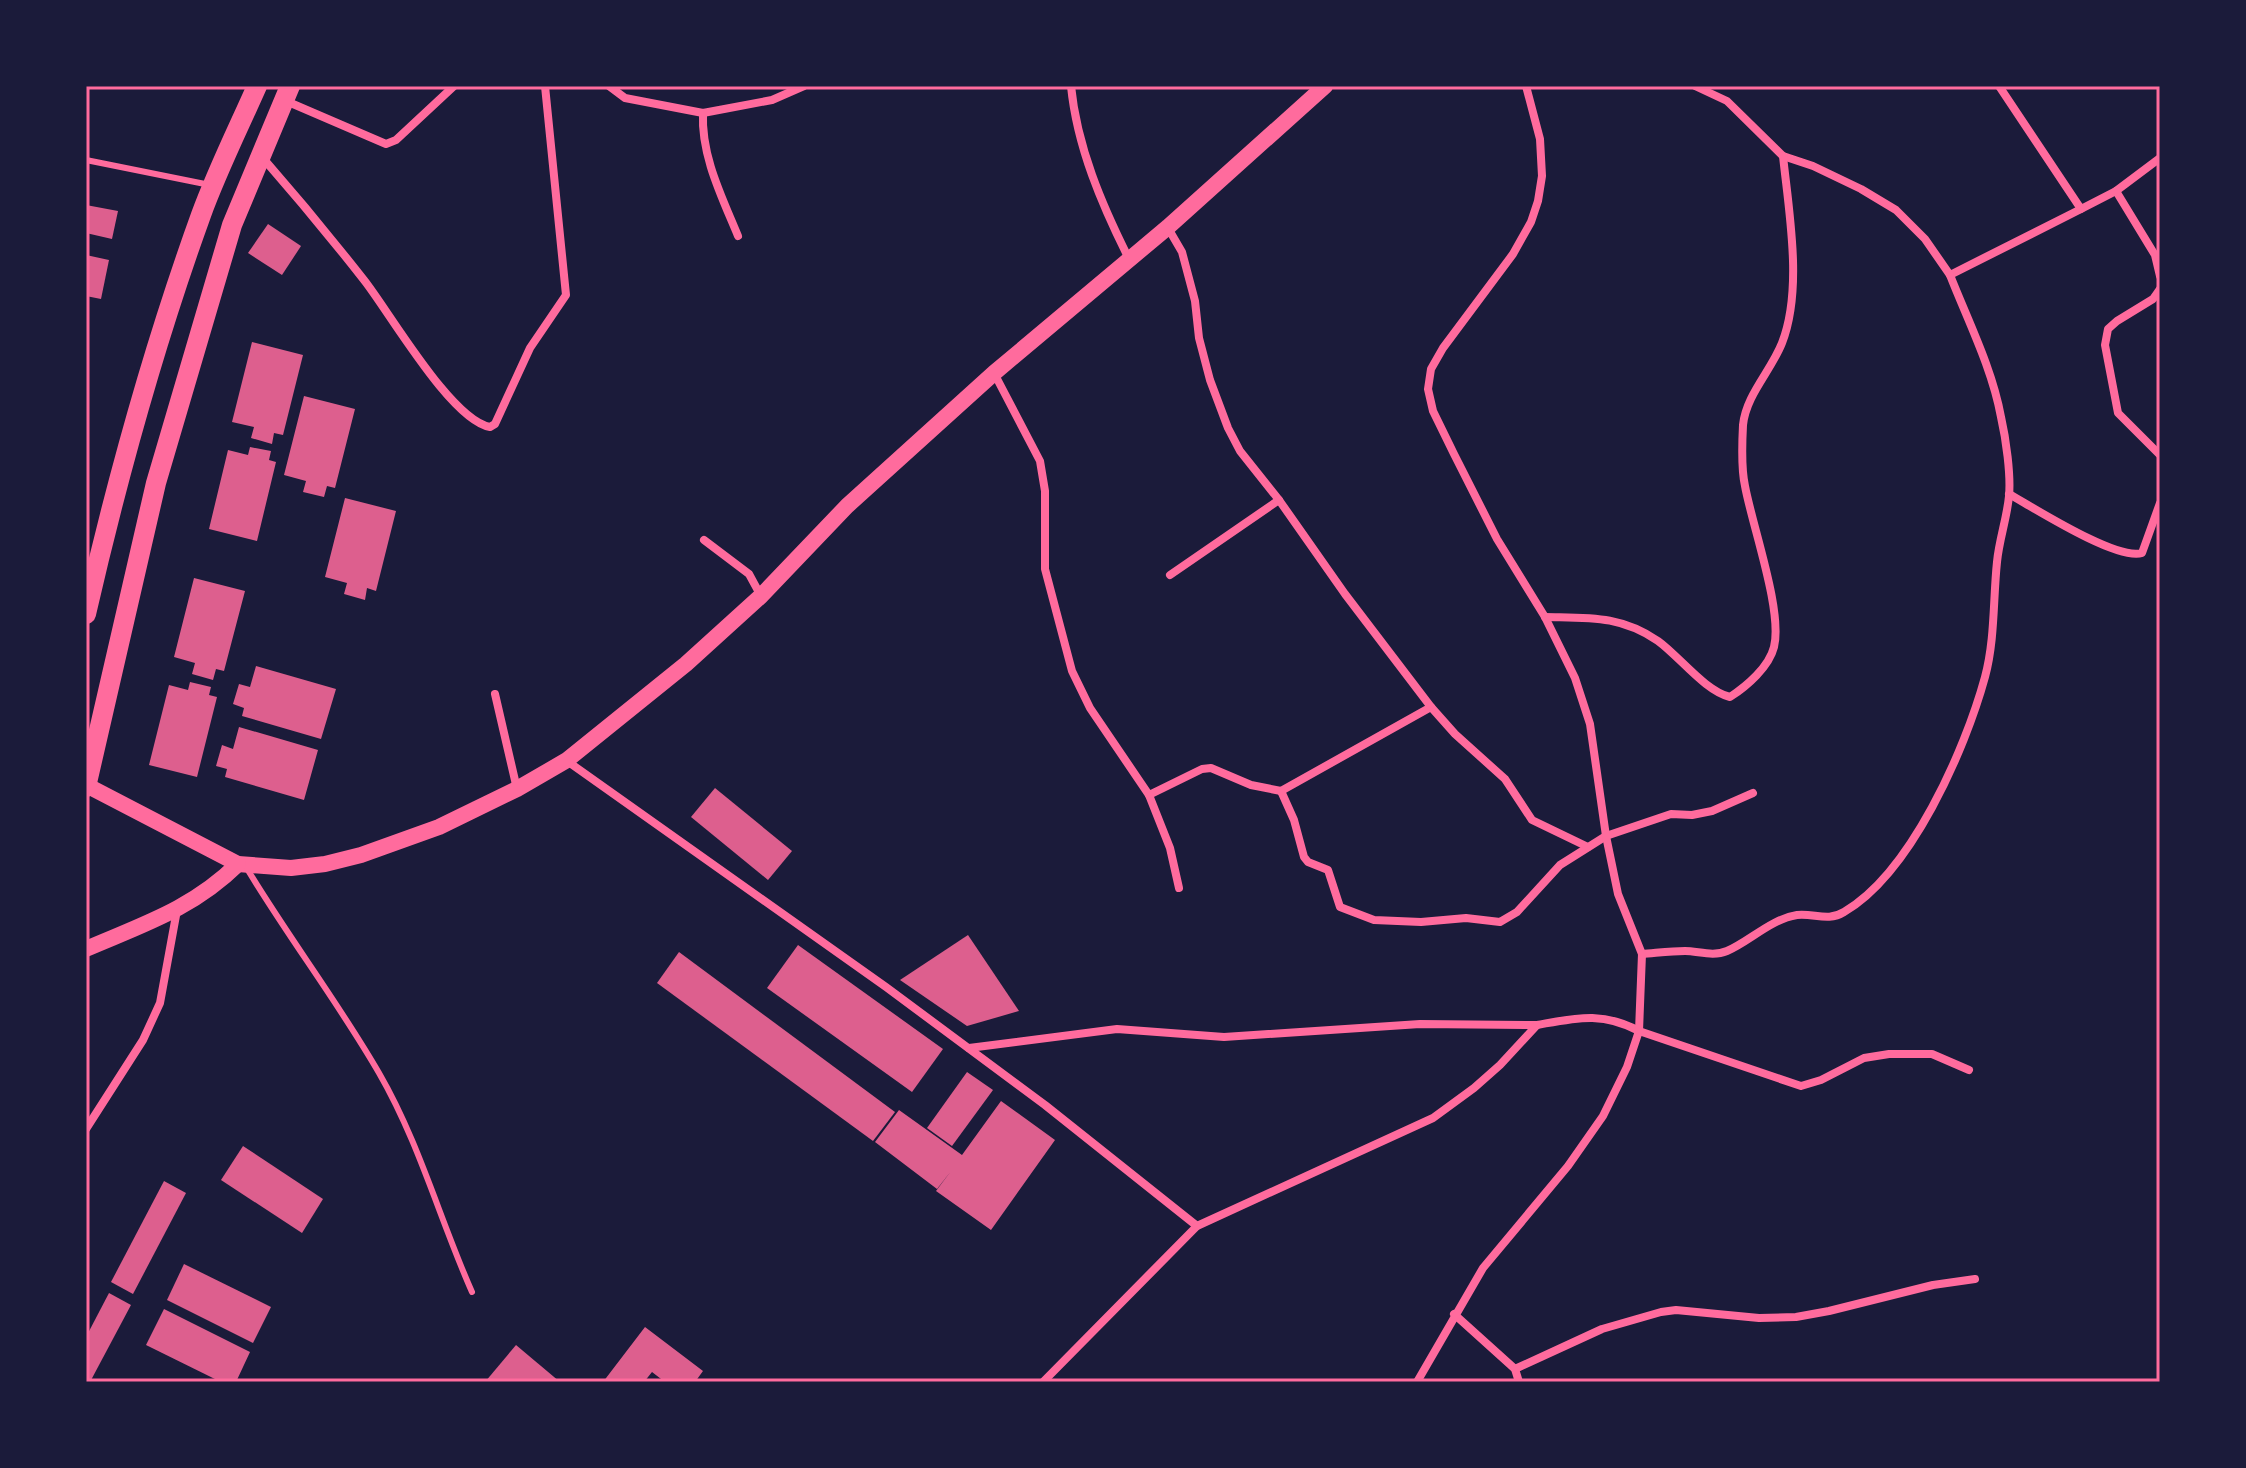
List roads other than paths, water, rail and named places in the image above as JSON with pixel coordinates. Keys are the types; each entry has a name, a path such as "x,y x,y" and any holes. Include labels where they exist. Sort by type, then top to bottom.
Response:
{"main road":[{"path":"86,614 113,498 160,337 213,186 257,86"},
{"path":"287,93 232,225 156,483 86,786 241,864 291,868 361,855 439,827 517,789 567,760 686,664 761,596 847,506 994,373 1168,227 1325,86"},
{"path":"86,949 177,910 204,895 241,864"}],"street":[{"path":"287,93 386,144 396,140 454,86"},
{"path":"261,157 318,221 370,287 449,397 473,420 490,427 495,424 530,348 566,295 545,86"},
{"path":"609,86 625,98 703,113 772,100 804,86"},
{"path":"1071,86 1073,111 1089,166 1110,222 1129,259"},
{"path":"1417,1382 1483,1268 1588,1140 1627,1067 1639,1031 1642,954 1618,894 1606,836 1590,724 1575,678 1545,617 1497,539 1433,411 1428,389 1431,369 1443,348 1513,254 1531,222 1538,201 1542,176 1540,139 1526,86"},
{"path":"1642,954 1725,952 1787,918 1799,915 1825,918 1840,914 1861,901 1887,876 1925,819 1959,750 1985,675 1995,608 1997,560 2009,494 2002,418 1990,379 1950,275 1925,239 1896,210 1861,189 1813,166 1783,156 1727,101 1695,86"},
{"path":"1999,86 2081,209"},
{"path":"703,113 704,144 738,236"},
{"path":"1545,617 1610,619 1635,628 1659,642 1718,694 1730,697 1760,671 1773,650 1776,633 1771,598 1744,483 1743,424 1748,404 1782,343 1790,311 1790,226 1783,156"},
{"path":"1950,275 2116,191 2160,158"},
{"path":"2116,191 2155,255 2160,276"},
{"path":"1168,227 1182,252 1210,380 1240,451 1431,707 1455,734 1505,779 1532,820 1588,847"},
{"path":"2160,289 2153,299 2108,329 2105,345 2118,413 2160,455"},
{"path":"994,373 1040,461 1045,491 1045,569 1072,671 1090,708 1149,795 1170,848 1179,888"},
{"path":"2009,494 2083,535 2127,554 2137,555 2142,553 2160,503"},
{"path":"1170,575 1279,500"},
{"path":"704,540 749,574 761,596"},
{"path":"495,694 517,789"},
{"path":"1149,795 1202,769 1211,768 1251,785 1281,791 1431,707"},
{"path":"567,760 969,1048 1197,1226"},
{"path":"1281,791 1294,820 1304,857 1308,862 1328,870 1340,907 1374,920 1421,922 1466,918 1500,922 1517,912 1560,865 1606,836 1671,814 1692,815 1712,811 1753,793"},
{"path":"86,1129 143,1040 160,1003 177,910"},
{"path":"969,1048 1117,1029 1224,1037 1420,1024 1537,1025 1600,1016 1619,1020 1639,1031 1801,1086 1821,1080 1864,1058 1889,1054 1932,1054 1969,1070"},
{"path":"1043,1382 1197,1226 1433,1118 1500,1065 1537,1025"},
{"path":"1515,1369 1602,1329 1661,1312 1676,1310 1759,1318 1796,1317 1933,1285 1975,1279"},
{"path":"1454,1314 1515,1369 1519,1382"}],"lane":[{"path":"86,160 213,186"},
{"path":"241,864 380,1075 427,1176 472,1292"}]}
